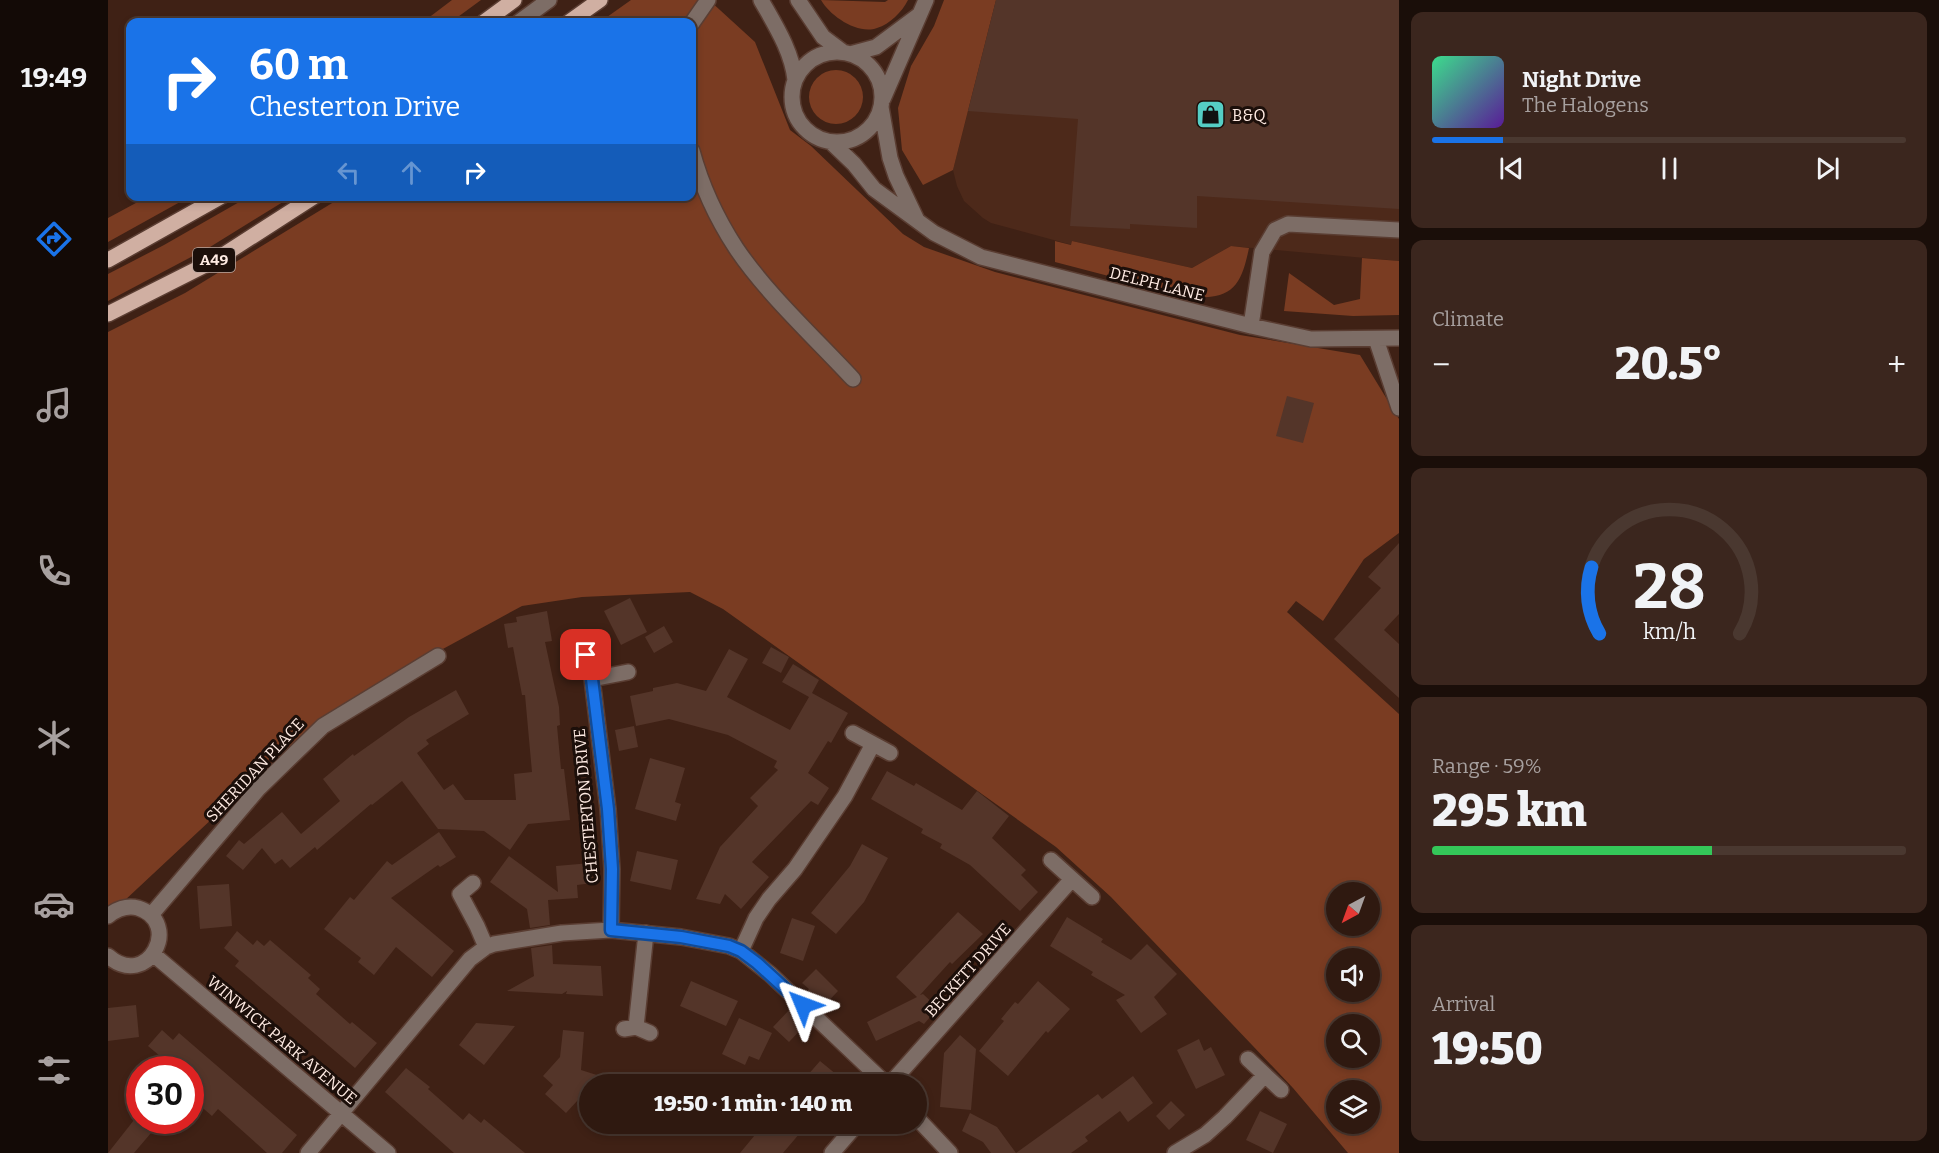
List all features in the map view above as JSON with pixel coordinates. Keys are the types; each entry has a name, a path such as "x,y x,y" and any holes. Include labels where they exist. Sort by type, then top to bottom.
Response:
{"main road":[{"path":"489,18 514,0"},
{"path":"575,18 600,0"},
{"path":"108,260 213,201"},
{"name":"A49","path":"108,314 217,259 307,201"}],"street":[{"path":"524,18 549,0"},
{"path":"695,18 708,0"},
{"path":"749,0 773,21"},
{"path":"761,0 792,63 795,80"},
{"path":"798,0 823,37 846,53 864,61 874,72 881,86 882,104"},
{"path":"919,15 876,46 846,53 831,52 820,55 801,70 795,80 792,94 793,108 798,120 807,131 818,139 845,142 857,138 868,130 877,119 926,0"},
{"name":"DELPH LANE","path":"882,104 890,158 896,176 918,220"},
{"name":"DELPH LANE","path":"831,142 854,164 874,189 933,233 981,257 1251,326 1311,339 1399,338"},
{"path":"696,161 723,227 737,249 773,293 853,379"},
{"path":"1251,326 1262,252 1275,230 1288,224 1399,230"},
{"path":"1376,339 1399,408"},
{"name":"CHESTERTON DRIVE","path":"586,655 592,679 608,809 612,869 611,930"},
{"name":"SHERIDAN PLACE","path":"151,915 259,788 323,726 438,656"},
{"path":"592,679 628,672"},
{"path":"853,733 890,753"},
{"path":"741,951 762,908 808,852 853,785 873,744"},
{"path":"1051,860 1092,897"},
{"name":"BECKETT DRIVE","path":"897,1074 1072,879"},
{"path":"473,883 453,896 477,926 486,947"},
{"path":"108,916 123,907 133,907 151,915 159,930 159,939 153,954 139,964 122,965 108,956"},
{"path":"308,1153 470,959 486,947 502,942 562,933 611,930 646,933 717,943 741,951 770,974 877,1074"},
{"path":"636,1030 646,933"},
{"name":"WINWICK PARK AVENUE","path":"153,954 388,1153"},
{"path":"1248,1059 1281,1090"},
{"path":"1175,1153 1205,1135 1265,1075"},
{"path":"927,1128 951,1153"},
{"path":"832,1153 848,1134"}],"shaded area":[{"path":"452,0 481,0 456,18 428,18"},
{"path":"631,0 709,0 755,42 790,130 811,146 903,234 924,247 995,272 1240,335 1360,355 1399,419 1399,533 1364,559 1323,621 1296,601 1287,612 1399,714 1399,1153 1348,1153 1332,1134 1380,1134 1380,1080 1326,1080 1326,1127 1293,1088 1111,897 1056,847 723,609 690,592 582,597 522,606 384,681 319,719 108,916 108,332 185,293 335,201 696,201 696,18 606,18"},
{"path":"821,0 885,2 908,0 891,21 877,28 862,29 845,23"},
{"path":"944,0 996,0 953,170 923,185 902,150 898,108 911,66 934,26"},
{"name":"B&Q","path":"996,0 1399,0 1399,261 1231,246 1192,268 1072,241 1072,245 991,223 983,218 964,201 953,170"},
{"path":"831,70 841,70 851,74 859,82 863,97 859,112 851,120 841,124 831,124 821,120 813,112 809,102 809,92 813,82 821,74"},
{"path":"140,201 182,201 108,242 108,218"},
{"path":"241,201 285,201 210,247 108,301 108,274"},
{"path":"1055,241 1071,245 1072,241 1192,268 1231,246 1249,248 1242,273 1232,288 1215,296 1189,297 1055,262"},
{"path":"1362,258 1399,261 1399,315 1353,316 1284,311 1289,273 1334,305 1360,299"}],"building":[{"name":"B&Q","path":"996,0 1399,0 1399,209 1197,196 1197,228 1130,224 1130,229 1070,226 1078,119 968,111"},
{"path":"1287,396 1314,403 1303,443 1276,436"},
{"path":"1399,543 1399,614 1384,630 1399,644 1399,698 1334,639 1381,588 1368,577"},
{"path":"630,598 647,632 621,645 604,611"},
{"path":"547,611 552,641 545,642 559,707 560,725 557,726 561,769 564,769 570,820 528,824 510,850 484,831 438,829 402,781 317,850 315,847 290,868 282,859 275,864 262,848 243,870 226,856 239,840 244,844 282,812 301,834 340,801 323,779 353,754 354,756 409,717 456,690 469,714 426,740 429,744 417,753 444,790 453,784 465,800 516,800 514,774 532,772 525,695 522,695 513,647 508,648 504,624 517,622 516,617"},
{"path":"664,626 673,642 654,653 645,637"},
{"path":"771,647 789,657 781,673 762,663"},
{"path":"729,649 748,659 727,697 790,730 809,697 782,682 793,664 819,680 812,693 848,713 831,743 828,741 808,773 829,788 818,805 811,801 752,862 769,877 741,909 725,894 720,904 696,899 720,847 758,806 750,798 778,770 774,767 777,761 728,735 669,719 636,726 630,696 677,683 706,691"},
{"path":"634,726 638,747 619,751 615,730"},
{"path":"650,758 685,768 675,802 681,804 676,821 635,809"},
{"path":"887,771 914,786 916,783 962,810 977,791 1009,816 992,838 1026,870 1021,875 1038,892 1020,911 970,865 940,848 942,844 921,833 923,829 871,799"},
{"path":"439,832 456,857 440,867 438,865 391,898 454,951 432,977 396,947 374,975 358,962 361,958 324,929 350,897 354,900 387,861 392,865"},
{"path":"862,844 888,858 864,902 836,934 811,913 850,866"},
{"path":"637,851 678,860 671,890 630,881"},
{"path":"509,856 558,892 556,866 591,863 593,883 577,885 578,898 548,900 550,925 530,928 527,909 490,882"},
{"path":"229,884 232,926 200,929 197,886"},
{"path":"958,912 983,934 952,964 950,962 920,995 923,994 938,1008 924,1024 919,1021 876,1041 867,1022 917,997 896,977"},
{"path":"1067,917 1103,939 1101,942 1131,960 1147,944 1177,974 1154,997 1167,1014 1141,1033 1116,1000 1125,995 1091,975 1093,972 1050,946"},
{"path":"792,918 815,926 803,961 780,953"},
{"path":"237,931 253,945 257,940 264,946 270,940 311,975 308,978 320,989 316,994 350,1024 352,1022 377,1043 355,1068 235,966 239,961 224,948"},
{"path":"552,945 553,964 601,966 603,996 566,994 567,991 562,994 507,991 534,976 531,948"},
{"path":"816,969 838,991 821,1009 805,994 809,989 802,983"},
{"path":"691,981 738,1001 726,1026 680,1006"},
{"path":"1038,981 1070,1009 1048,1033 1046,1031 1008,1076 979,1051 1004,1021 1001,1019 1015,1002 1018,1004"},
{"path":"136,1005 139,1037 108,1041 108,1008"},
{"path":"791,1008 807,1023 789,1042 773,1027"},
{"path":"739,1018 772,1033 759,1060 749,1056 745,1065 722,1054"},
{"path":"476,1023 515,1026 484,1065 459,1045"},
{"path":"162,1030 173,1040 179,1033 297,1135 282,1153 267,1153 218,1109 212,1116 204,1109 204,1056 160,1056 148,1046"},
{"path":"563,1030 584,1032 581,1070 594,1074 579,1074 579,1099 566,1113 545,1094 553,1085 543,1076 560,1057"},
{"path":"960,1035 976,1049 971,1110 940,1107 944,1053"},
{"path":"1199,1039 1204,1051 1211,1047 1225,1075 1196,1089 1177,1050"},
{"path":"820,1061 836,1074 809,1074"},
{"path":"406,1068 430,1087 428,1089 463,1120 469,1113 481,1123 484,1119 525,1153 454,1153 385,1092"},
{"path":"1133,1076 1153,1103 1128,1122 1120,1111 1085,1137 1088,1141 1071,1153 1016,1153 1098,1094 1102,1099"},
{"path":"1171,1101 1185,1115 1169,1130 1156,1116"},
{"path":"1260,1111 1287,1124 1273,1153 1246,1140"},
{"path":"970,1113 997,1127 1016,1153 991,1153 983,1142 962,1131"},
{"path":"126,1130 126,1134 150,1134 134,1153 108,1153"},
{"path":"756,1134 799,1134 783,1153 740,1153"}],"place":[{"name":"B&Q","path":"1211,115"}],"route":[{"path":"586,655 592,679 608,809 612,869 611,930 681,937 729,946 741,951 757,963 803,1005"}]}
